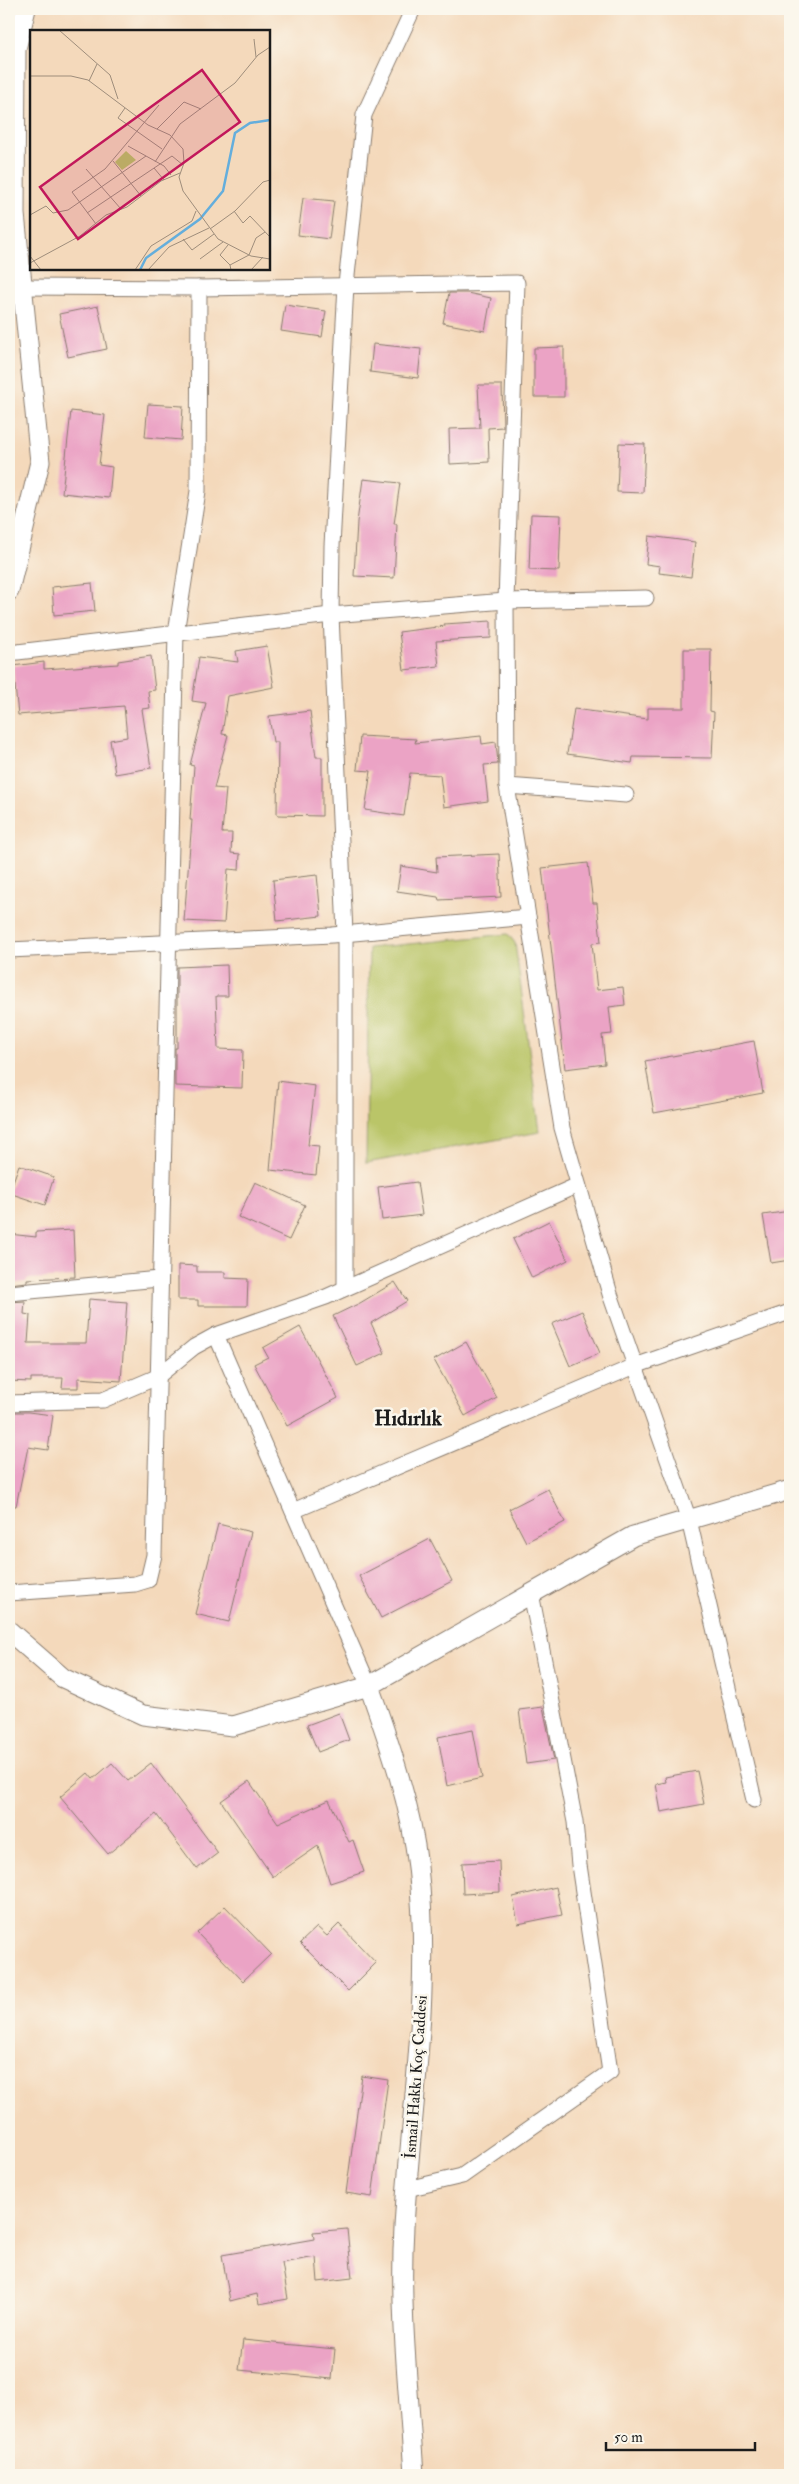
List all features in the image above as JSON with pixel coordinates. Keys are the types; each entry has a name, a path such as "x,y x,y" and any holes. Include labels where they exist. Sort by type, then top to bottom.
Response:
{"street":[{"path":"9,591 40,462 15,214 16,49 26,9"},
{"path":"345,1288 345,934 331,615 332,546 346,285 364,115 413,9"},
{"path":"22,287 199,288 517,282 506,601 507,786 562,1128 610,1294 689,1520 754,1800"},
{"path":"9,1593 135,1584 148,1580 154,1555 159,1279 176,633 198,491 199,288"},
{"path":"9,653 331,615 506,601 646,598"},
{"path":"507,786 626,795"},
{"path":"9,950 345,934 528,917"},
{"path":"9,1403 103,1400 157,1377 194,1347 216,1335 345,1288 578,1185"},
{"path":"9,1293 159,1279"},
{"path":"293,1511 635,1366 790,1312"},
{"path":"216,1335 369,1686"},
{"path":"9,1631 64,1678 143,1715 233,1726 369,1686 633,1536 790,1490"},
{"path":"407,2189 462,2176 610,2072 579,1865 575,1822 530,1593"},
{"name":"İsmail Hakkı Koç Caddesi","path":"369,1686 394,1756 418,1867 423,1960 422,2003 407,2189 402,2281 414,2475"}],"green space":[{"path":"508,934 515,943 540,1132 366,1163 369,948"}],"building":[{"path":"303,198 334,201 329,239 298,235"},
{"path":"449,293 467,293 491,298 485,331 443,323"},
{"path":"285,305 326,311 322,337 281,331"},
{"path":"98,306 107,349 68,357 59,314"},
{"path":"373,344 421,349 418,378 370,372"},
{"path":"564,347 564,397 534,397 534,348"},
{"path":"478,385 502,385 503,427 488,428 489,462 450,464 449,429 480,428"},
{"path":"148,404 183,406 181,440 145,437"},
{"path":"71,411 105,415 99,465 112,467 109,498 62,493"},
{"path":"619,443 645,444 643,493 617,492"},
{"path":"363,479 400,483 394,524 397,524 394,578 354,576 357,522"},
{"path":"531,514 561,515 559,571 529,570"},
{"path":"649,536 695,542 691,577 659,573 660,566 646,564"},
{"path":"92,583 95,611 54,615 52,587"},
{"path":"491,621 491,638 436,641 439,666 404,670 399,632 445,626 444,624"},
{"path":"267,646 274,687 228,696 222,734 228,735 214,788 226,789 222,833 232,833 231,853 240,854 239,870 228,869 224,923 184,921 192,820 190,820 194,766 190,765 206,703 192,701 199,657 238,662 236,651"},
{"path":"684,649 711,649 710,711 714,712 712,758 633,757 632,763 567,754 574,709 648,719 648,708 684,708"},
{"path":"151,656 155,690 148,691 150,708 142,709 151,768 115,774 110,740 127,737 124,706 18,715 13,666 44,662 44,669 118,664 118,661"},
{"path":"310,711 316,757 322,757 322,816 277,815 278,742 273,742 269,716"},
{"path":"360,736 416,739 415,743 481,736 482,744 496,742 498,764 484,765 488,801 444,807 440,775 410,773 404,816 365,810 371,771 357,770"},
{"path":"499,854 501,897 439,900 438,897 397,891 401,866 437,872 436,857"},
{"path":"588,863 593,903 597,903 601,942 592,943 597,990 623,987 625,1005 609,1007 612,1034 602,1035 605,1064 565,1069 542,868"},
{"path":"317,875 321,916 277,921 273,880"},
{"path":"227,965 228,996 216,996 218,1049 243,1050 242,1088 175,1086 177,967"},
{"path":"754,1041 763,1093 654,1113 645,1061"},
{"path":"278,1081 315,1086 308,1145 319,1146 316,1175 270,1170"},
{"path":"19,1165 54,1177 45,1205 9,1193"},
{"path":"255,1182 305,1205 289,1240 238,1217"},
{"path":"417,1182 422,1215 382,1220 378,1187"},
{"path":"790,1211 790,1260 771,1263 763,1215"},
{"path":"549,1221 568,1260 532,1278 513,1239"},
{"path":"73,1230 75,1277 27,1279 27,1282 9,1284 9,1234 36,1237 36,1232"},
{"path":"178,1265 197,1266 197,1272 225,1272 225,1278 248,1279 247,1306 198,1306 198,1300 178,1300"},
{"path":"395,1282 407,1301 371,1323 385,1353 357,1366 333,1316 360,1303"},
{"path":"89,1299 127,1302 121,1381 78,1378 78,1388 62,1388 63,1378 31,1378 31,1382 9,1381 9,1302 25,1301 24,1314 30,1315 28,1343 86,1343"},
{"path":"582,1311 600,1353 570,1366 552,1324"},
{"path":"300,1327 338,1398 287,1426 254,1364 268,1357 263,1348"},
{"path":"466,1342 497,1398 465,1416 434,1360"},
{"path":"9,1412 53,1415 48,1450 28,1447 16,1506 9,1506"},
{"path":"548,1489 565,1522 526,1542 509,1509"},
{"path":"218,1524 251,1532 229,1622 195,1614"},
{"path":"430,1539 452,1581 381,1618 359,1576"},
{"path":"543,1707 554,1760 526,1764 519,1710"},
{"path":"339,1713 349,1740 318,1752 307,1725"},
{"path":"473,1730 482,1778 447,1786 438,1737"},
{"path":"112,1763 128,1781 151,1763 218,1853 197,1869 156,1814 108,1854 60,1797 88,1773 93,1779"},
{"path":"697,1771 704,1804 661,1812 656,1784 666,1782 665,1777"},
{"path":"249,1781 278,1823 329,1800 349,1842 353,1840 364,1872 330,1883 318,1846 273,1877 221,1801"},
{"path":"499,1861 500,1892 463,1894 462,1863"},
{"path":"556,1887 562,1915 518,1924 513,1897"},
{"path":"225,1906 271,1954 243,1981 197,1933"},
{"path":"339,1924 376,1963 348,1991 300,1943 317,1927 327,1936"},
{"path":"362,2076 388,2080 372,2197 346,2193"},
{"path":"347,2229 352,2278 318,2282 316,2257 282,2263 288,2299 259,2304 257,2294 230,2301 222,2255 314,2239 313,2232"},
{"path":"243,2340 335,2349 332,2379 239,2370"}],"district":[{"name":"Hıdırlık","path":"408,1418"}]}
